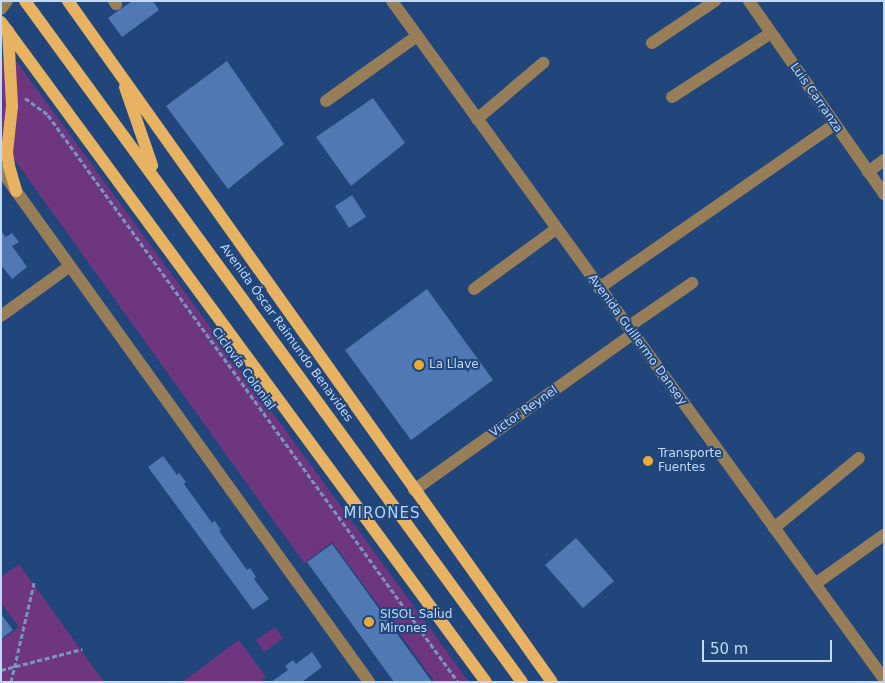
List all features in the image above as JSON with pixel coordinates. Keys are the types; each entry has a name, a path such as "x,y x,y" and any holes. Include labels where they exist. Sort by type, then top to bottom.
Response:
{"main road":[{"name":"Avenida Óscar Raimundo Benavides","path":"26,1 522,682"},
{"name":"Avenida Óscar Raimundo Benavides","path":"68,1 552,682"},
{"path":"4,27 12,89 8,166 16,191"},
{"path":"4,27 486,682"},
{"path":"120,73 156,178"}],"street":[{"path":"1,8 7,1"},
{"name":"Avenida Guillermo Dansey","path":"392,1 884,679"},
{"path":"652,43 715,1"},
{"name":"Luis Carranza","path":"749,1 884,194"},
{"path":"672,97 771,33"},
{"path":"326,101 417,36"},
{"path":"477,119 543,63"},
{"path":"599,288 835,124"},
{"path":"868,172 884,160"},
{"path":"1,170 370,682"},
{"path":"474,288 556,228"},
{"path":"1,316 70,266"},
{"name":"Victor Reynel","path":"414,490 692,283"},
{"path":"774,528 859,458"},
{"path":"815,584 884,535"}],"path":[{"name":"Ciclovía Colonial","path":"12,89 48,116 458,682"},
{"path":"11,682 34,582"},
{"path":"1,670 82,649"}],"shaded area":[{"path":"1,60 17,62 469,682 435,682 332,542 304,563 1,141"},
{"path":"19,564 104,682 2,682 1,640 19,627 1,603 1,577"},
{"path":"275,627 283,638 264,652 256,640"},
{"path":"239,640 266,677 260,682 182,682"}],"building":[{"path":"132,1 153,1 159,10 122,37 108,18"},
{"path":"227,61 284,144 228,189 166,106"},
{"path":"373,98 405,143 351,186 316,137"},
{"path":"352,195 366,217 349,228 335,206"},
{"path":"1,231 6,237 12,233 19,242 12,246 27,267 12,279 1,265"},
{"name":"La Llave","path":"427,289 493,380 411,440 345,350"},
{"path":"163,456 177,475 179,473 186,482 184,484 212,523 215,521 221,530 219,531 247,570 250,568 256,577 254,579 269,599 253,610 148,467"},
{"path":"576,538 614,581 583,608 545,565"},
{"name":"SISOL Salud Mirones","path":"332,544 432,682 394,682 307,562"},
{"path":"1,614 13,630 1,639"},
{"path":"312,652 322,667 302,682 271,682 288,670 285,666 293,660 296,664"}],"place":[{"name":"La Llave","path":"419,365"},
{"name":"Transporte Fuentes","path":"648,461"},
{"name":"SISOL Salud Mirones","path":"369,622"}],"district":[{"name":"MIRONES","path":"382,514"}]}
